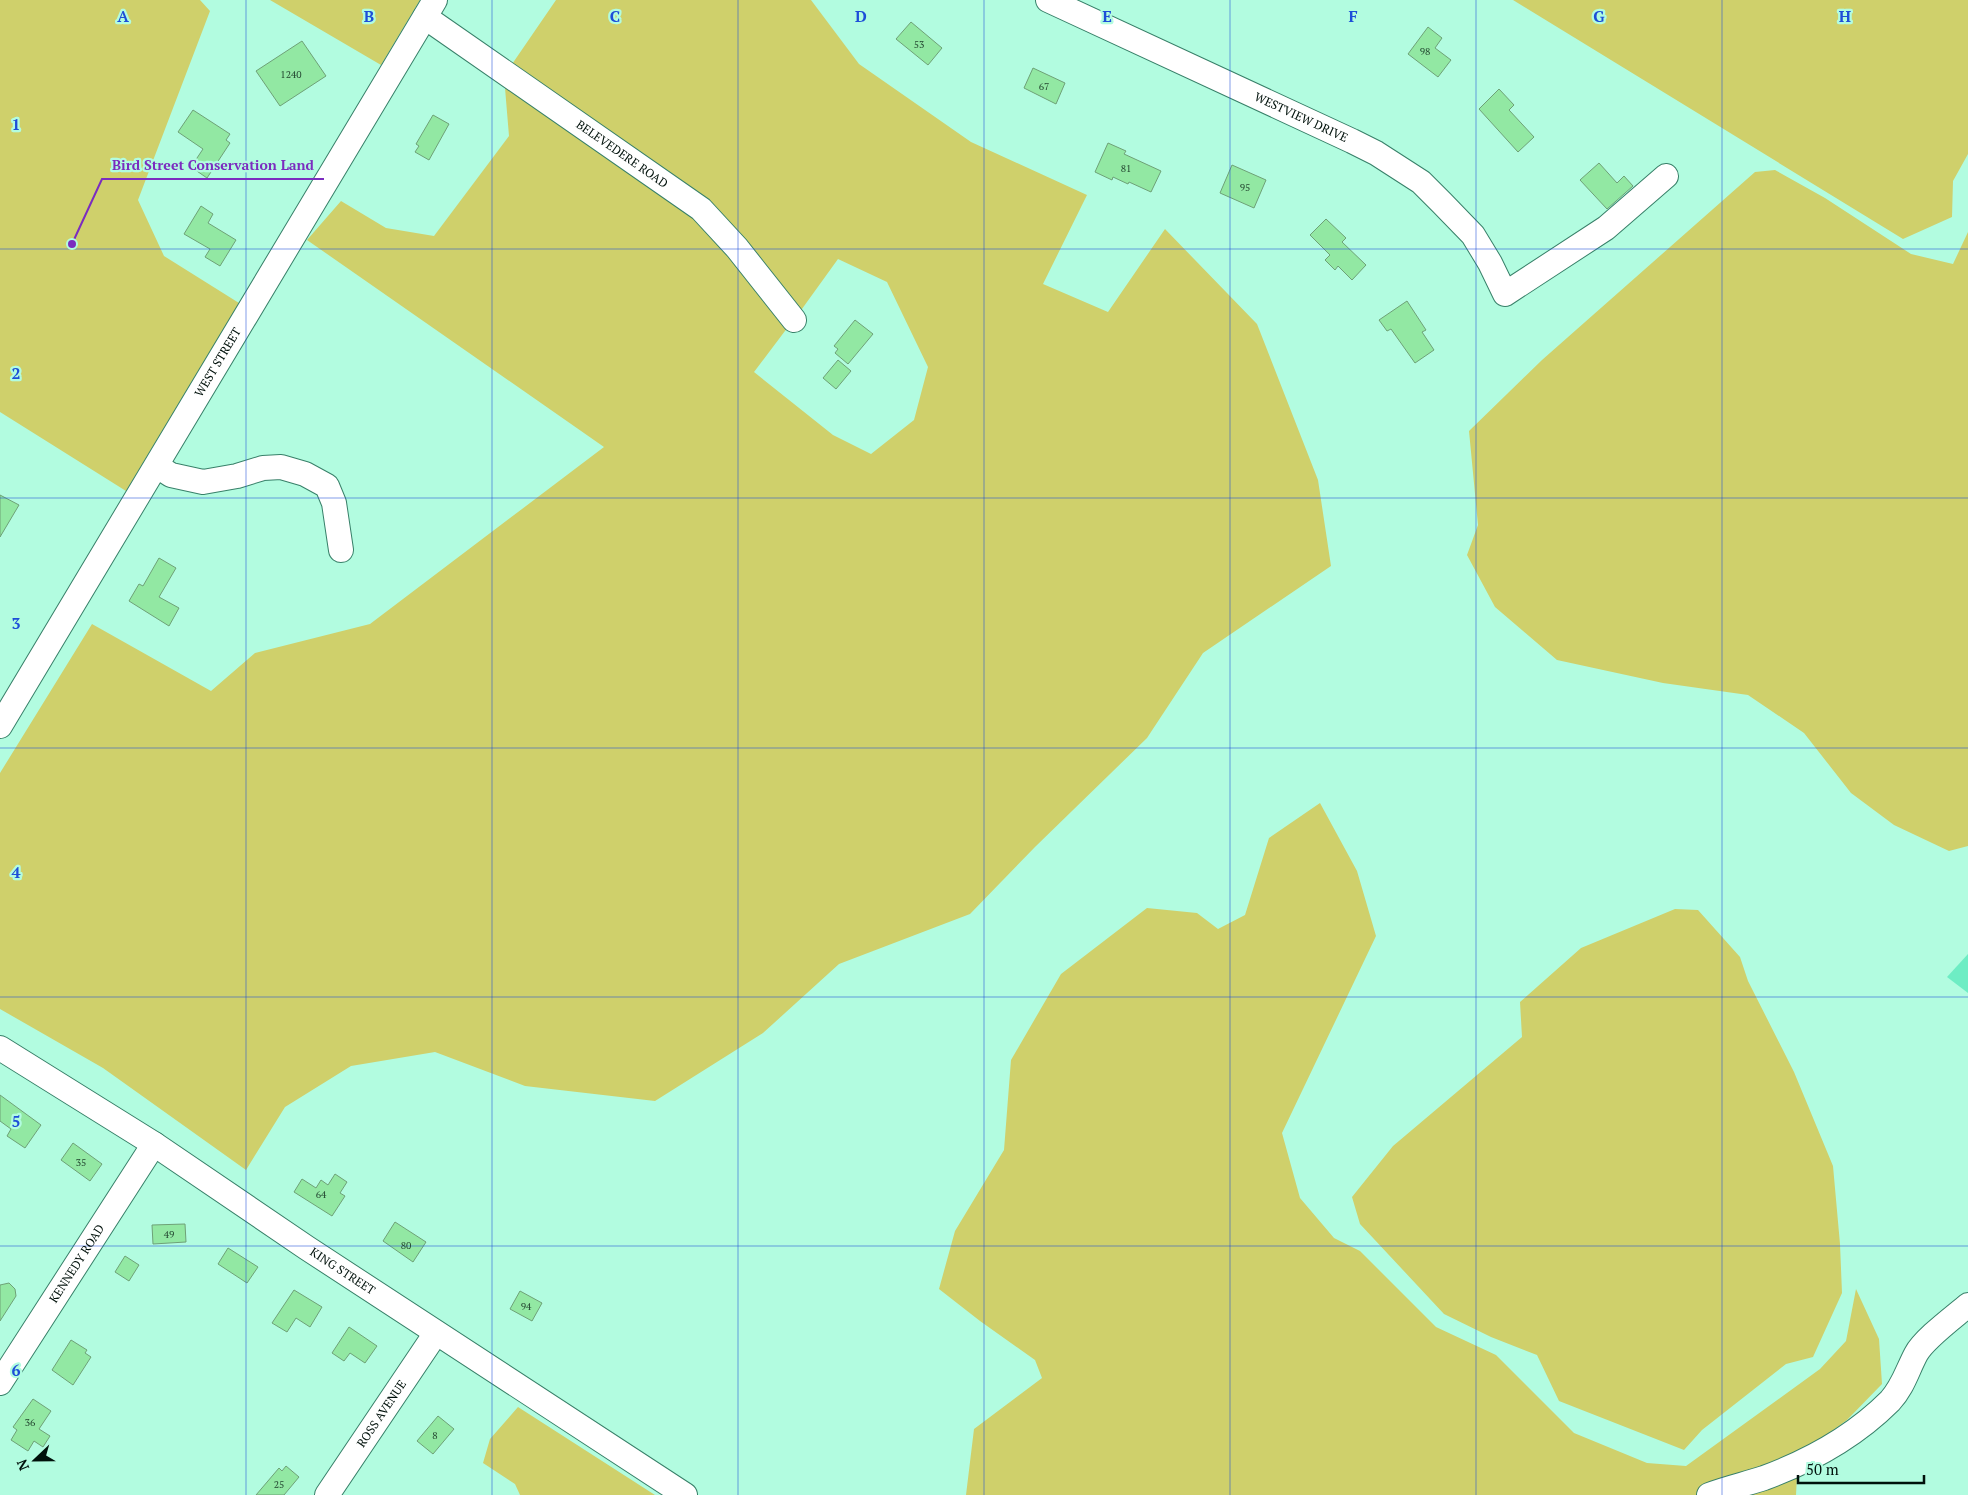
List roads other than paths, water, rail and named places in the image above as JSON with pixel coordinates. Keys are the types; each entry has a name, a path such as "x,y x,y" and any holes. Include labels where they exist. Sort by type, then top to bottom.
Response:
{"street":[{"name":"WESTVIEW DRIVE","path":"1048,0 1376,153 1421,182 1473,235 1490,263 1505,294 1606,228 1666,176"},
{"name":"BELEVEDERE ROAD","path":"430,8 701,209 737,248 794,320"},
{"name":"WEST STREET","path":"0,726 430,8"},
{"path":"157,466 171,474 203,482 237,476 263,468 282,467 305,474 327,486 334,503 341,550"},
{"name":"KING STREET","path":"0,1048 154,1144 436,1333 685,1495"},
{"name":"KENNEDY ROAD","path":"0,1383 154,1144"},
{"path":"1709,1495 1764,1477 1813,1456 1849,1436 1891,1400 1905,1380 1916,1353 1968,1305"},
{"name":"ROSS AVENUE","path":"327,1495 436,1333"}],"place":[{"name":"Bird Street Conservation Land","path":"72,244"}]}
